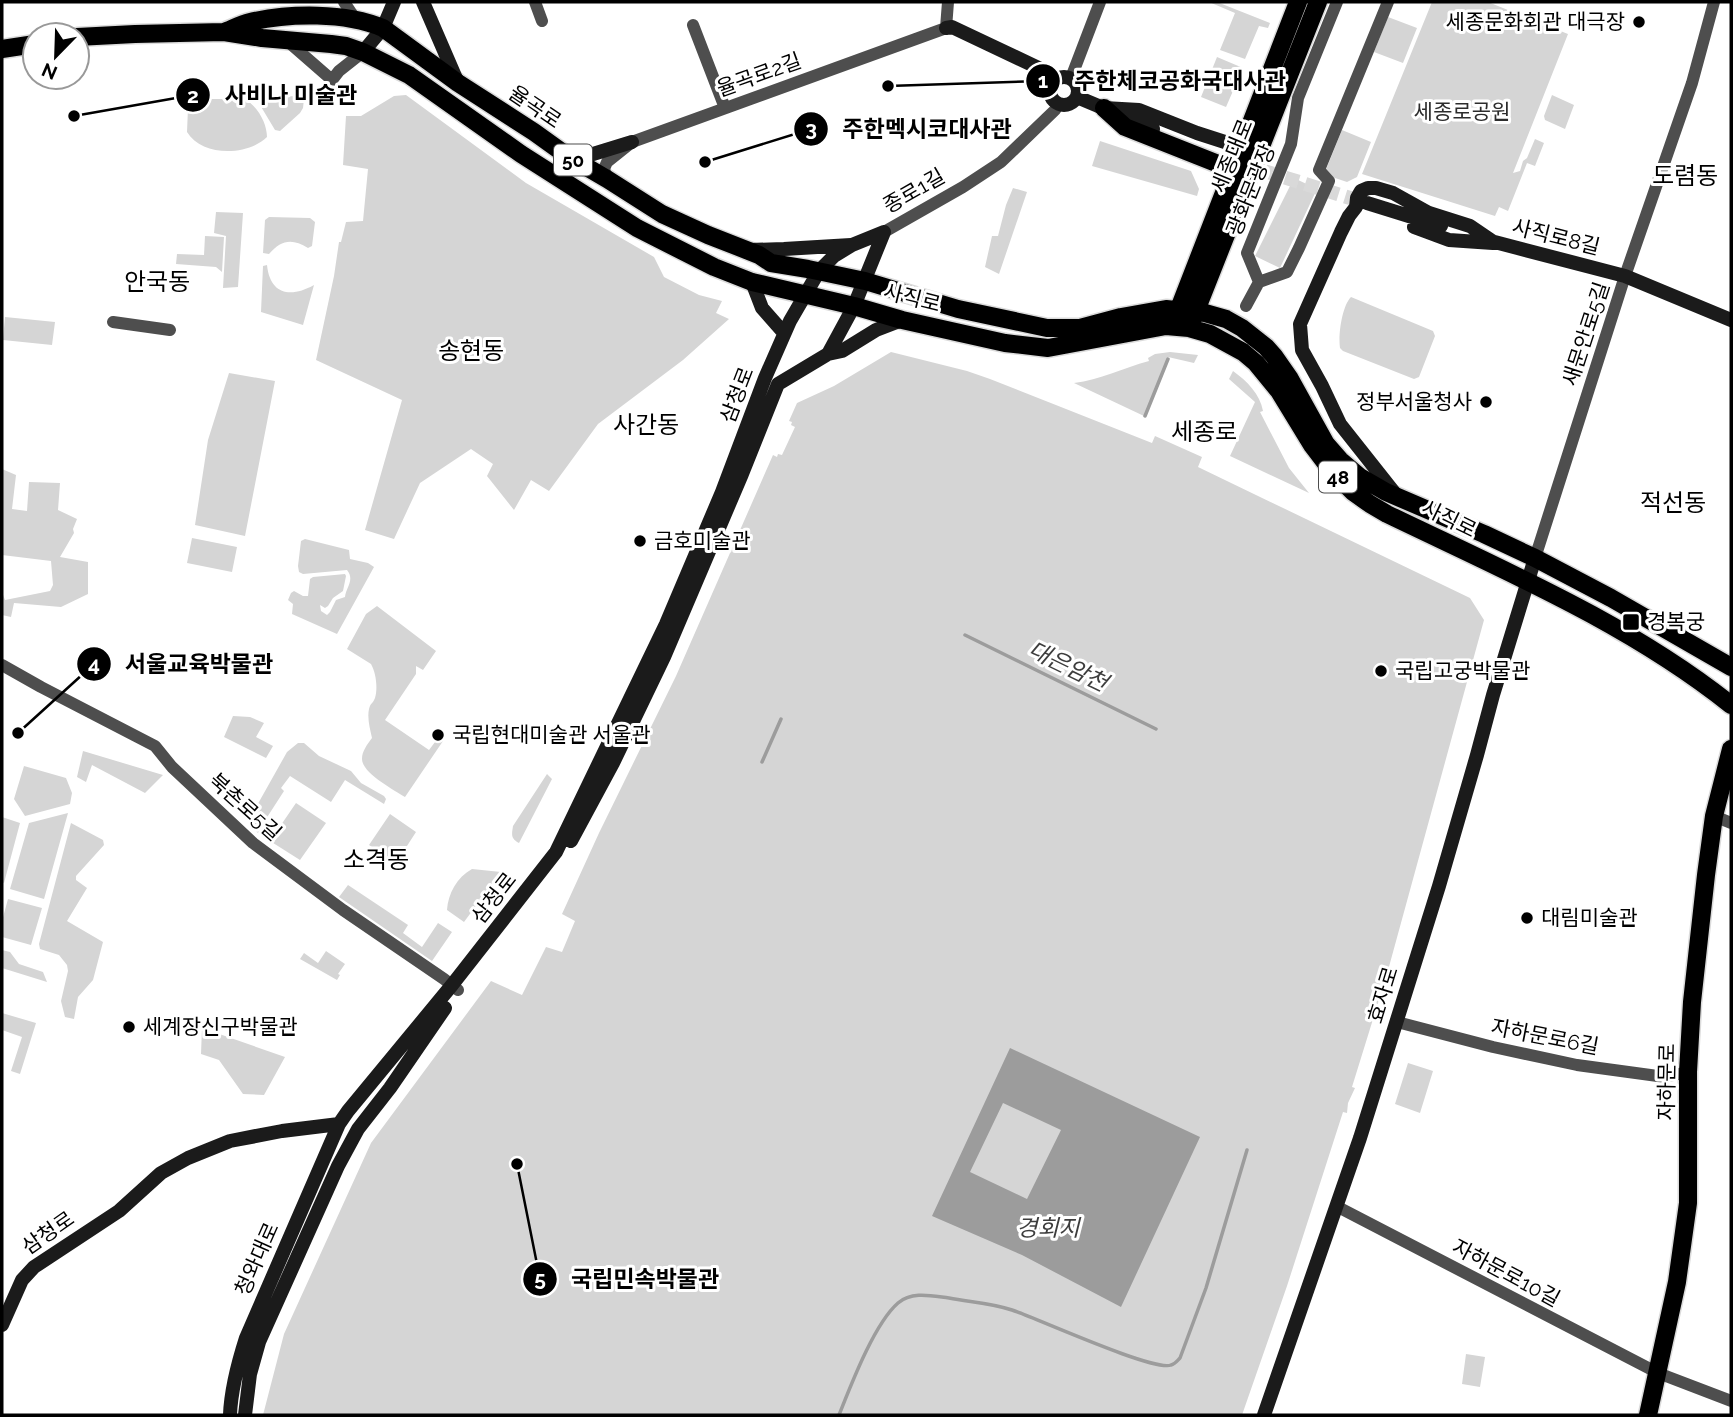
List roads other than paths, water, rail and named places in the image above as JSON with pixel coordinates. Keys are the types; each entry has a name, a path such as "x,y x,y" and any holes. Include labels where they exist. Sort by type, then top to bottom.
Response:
{"main road":[{"name":"세종대로","path":"1184,319 1229,181 1298,2"},
{"name":"세종대로","path":"1184,319 1211,272 1318,2"},
{"name":"율곡로","path":"224,32 248,22 300,16 337,17 370,22 383,28 458,83 566,155 662,214 771,263 819,271"},
{"name":"율곡로","path":"91,37 224,32 346,46 363,52 409,75 521,154 637,228 715,267 752,282 807,295"},
{"path":"2,49 21,46"},
{"path":"1104,108 1125,127 1226,167 1229,170 1229,181"},
{"name":"사직로","path":"819,271 865,281 958,309 1047,328 1080,328 1160,310 1184,319 1243,352 1256,363 1279,391 1321,459 1370,504 1632,637 1731,705"},
{"path":"1211,272 1212,299 1226,319"},
{"name":"사직로","path":"807,295 1005,343 1048,348 1184,319 1226,319 1242,328 1274,356 1334,454 1360,477 1398,498 1535,558 1731,667"},
{"name":"자하문로","path":"1648,1415 1677,1282 1688,1203 1688,1072 1695,967 1706,875 1723,819 1731,748"}],"street":[{"path":"344,2 356,20"},
{"path":"285,39 332,80 363,52 383,28 394,2"},
{"path":"423,2 458,83"},
{"path":"535,2 542,21"},
{"path":"948,2 946,28 950,33 1054,81 1063,77 1071,78 1077,85 1077,97 1205,153"},
{"path":"1071,78 1100,2"},
{"name":"광화문광장","path":"1259,282 1247,253 1291,144 1298,98 1337,2"},
{"path":"1246,306 1259,282 1287,272 1299,248 1329,181 1319,170 1388,2"},
{"name":"새문안로5길","path":"1535,558 1625,276 1692,82 1714,2"},
{"path":"693,25 725,108"},
{"name":"율곡로2길","path":"607,179 604,169 607,162 632,142 946,28"},
{"path":"1054,81 1050,94 1058,104"},
{"name":"종로1길","path":"884,232 1001,162 1058,104 1067,105 1077,97"},
{"path":"1104,108 1139,110 1228,143 1237,141 1250,125"},
{"path":"566,155 593,154 632,142"},
{"name":"사직로8길","path":"1398,498 1340,424 1302,350 1300,324 1349,216 1362,205 1494,243 1625,276 1731,320"},
{"path":"819,271 834,256 852,245 884,232"},
{"path":"828,354 854,306 884,232"},
{"path":"743,250 852,245"},
{"name":"삼청로","path":"358,1129 390,1088 455,988 556,852 666,624 722,492 765,377 785,333 819,271"},
{"path":"752,282 762,308 785,333"},
{"name":"삼청로","path":"2,1325 22,1280 34,1266 119,1211 161,1173 188,1158 230,1141 339,1124 559,861 613,763 664,657 778,384 828,354 842,351 876,331 902,320"},
{"path":"113,322 170,330"},
{"name":"효자로","path":"1264,1415 1360,1138 1397,1022 1535,558"},
{"name":"북촌로5길","path":"2,665 155,746 172,767 253,844 455,988"},
{"name":"자하문로6길","path":"1397,1022 1577,1065 1665,1077 1688,1072"},
{"name":"청와대로","path":"230,1415 232,1390 246,1338 339,1124"},
{"name":"청와대로","path":"246,1415 250,1374 259,1342 336,1171 358,1129"},
{"name":"자하문로10길","path":"1336,1206 1658,1373 1731,1401"}],"water":[{"name":"경회지","path":"1010,1048 1200,1137 1121,1307 1022,1255 932,1216","holes":["1003,1103 1061,1130 1027,1199 970,1172"]}],"waterway":[{"path":"1145,416 1168,359"},
{"name":"대은암천","path":"965,635 1156,729"},
{"path":"762,762 781,719"},
{"path":"839,1415 880,1325 898,1303 909,1297 929,1296 989,1304 1142,1360 1160,1365 1174,1364 1180,1358 1206,1288 1247,1150"}],"tunnel":[{"path":"1245,165 1366,203"}],"place":[{"name":"세종문화회관 대극장","path":"1639,22"},
{"name":"주한체코공화국대사관","path":"888,86"},
{"name":"사비나 미술관","path":"74,116"},
{"name":"주한멕시코대사관","path":"705,162"},
{"name":"정부서울청사","path":"1486,402"},
{"name":"금호미술관","path":"640,541"},
{"name":"경복궁","path":"1631,622"},
{"name":"국립고궁박물관","path":"1381,671"},
{"name":"서울교육박물관","path":"18,733"},
{"name":"국립현대미술관 서울관","path":"438,735"},
{"name":"대림미술관","path":"1527,918"},
{"name":"세계장신구박물관","path":"129,1027"},
{"name":"국립민속박물관","path":"517,1164"}],"district":[{"name":"도렴동","path":"1685,176"},
{"name":"안국동","path":"157,282"},
{"name":"송현동","path":"471,351"},
{"name":"사간동","path":"646,425"},
{"name":"세종로","path":"1204,432"},
{"name":"적선동","path":"1673,503"},
{"name":"소격동","path":"376,860"}],"park label":[{"name":"세종로공원","path":"1462,112"}]}
